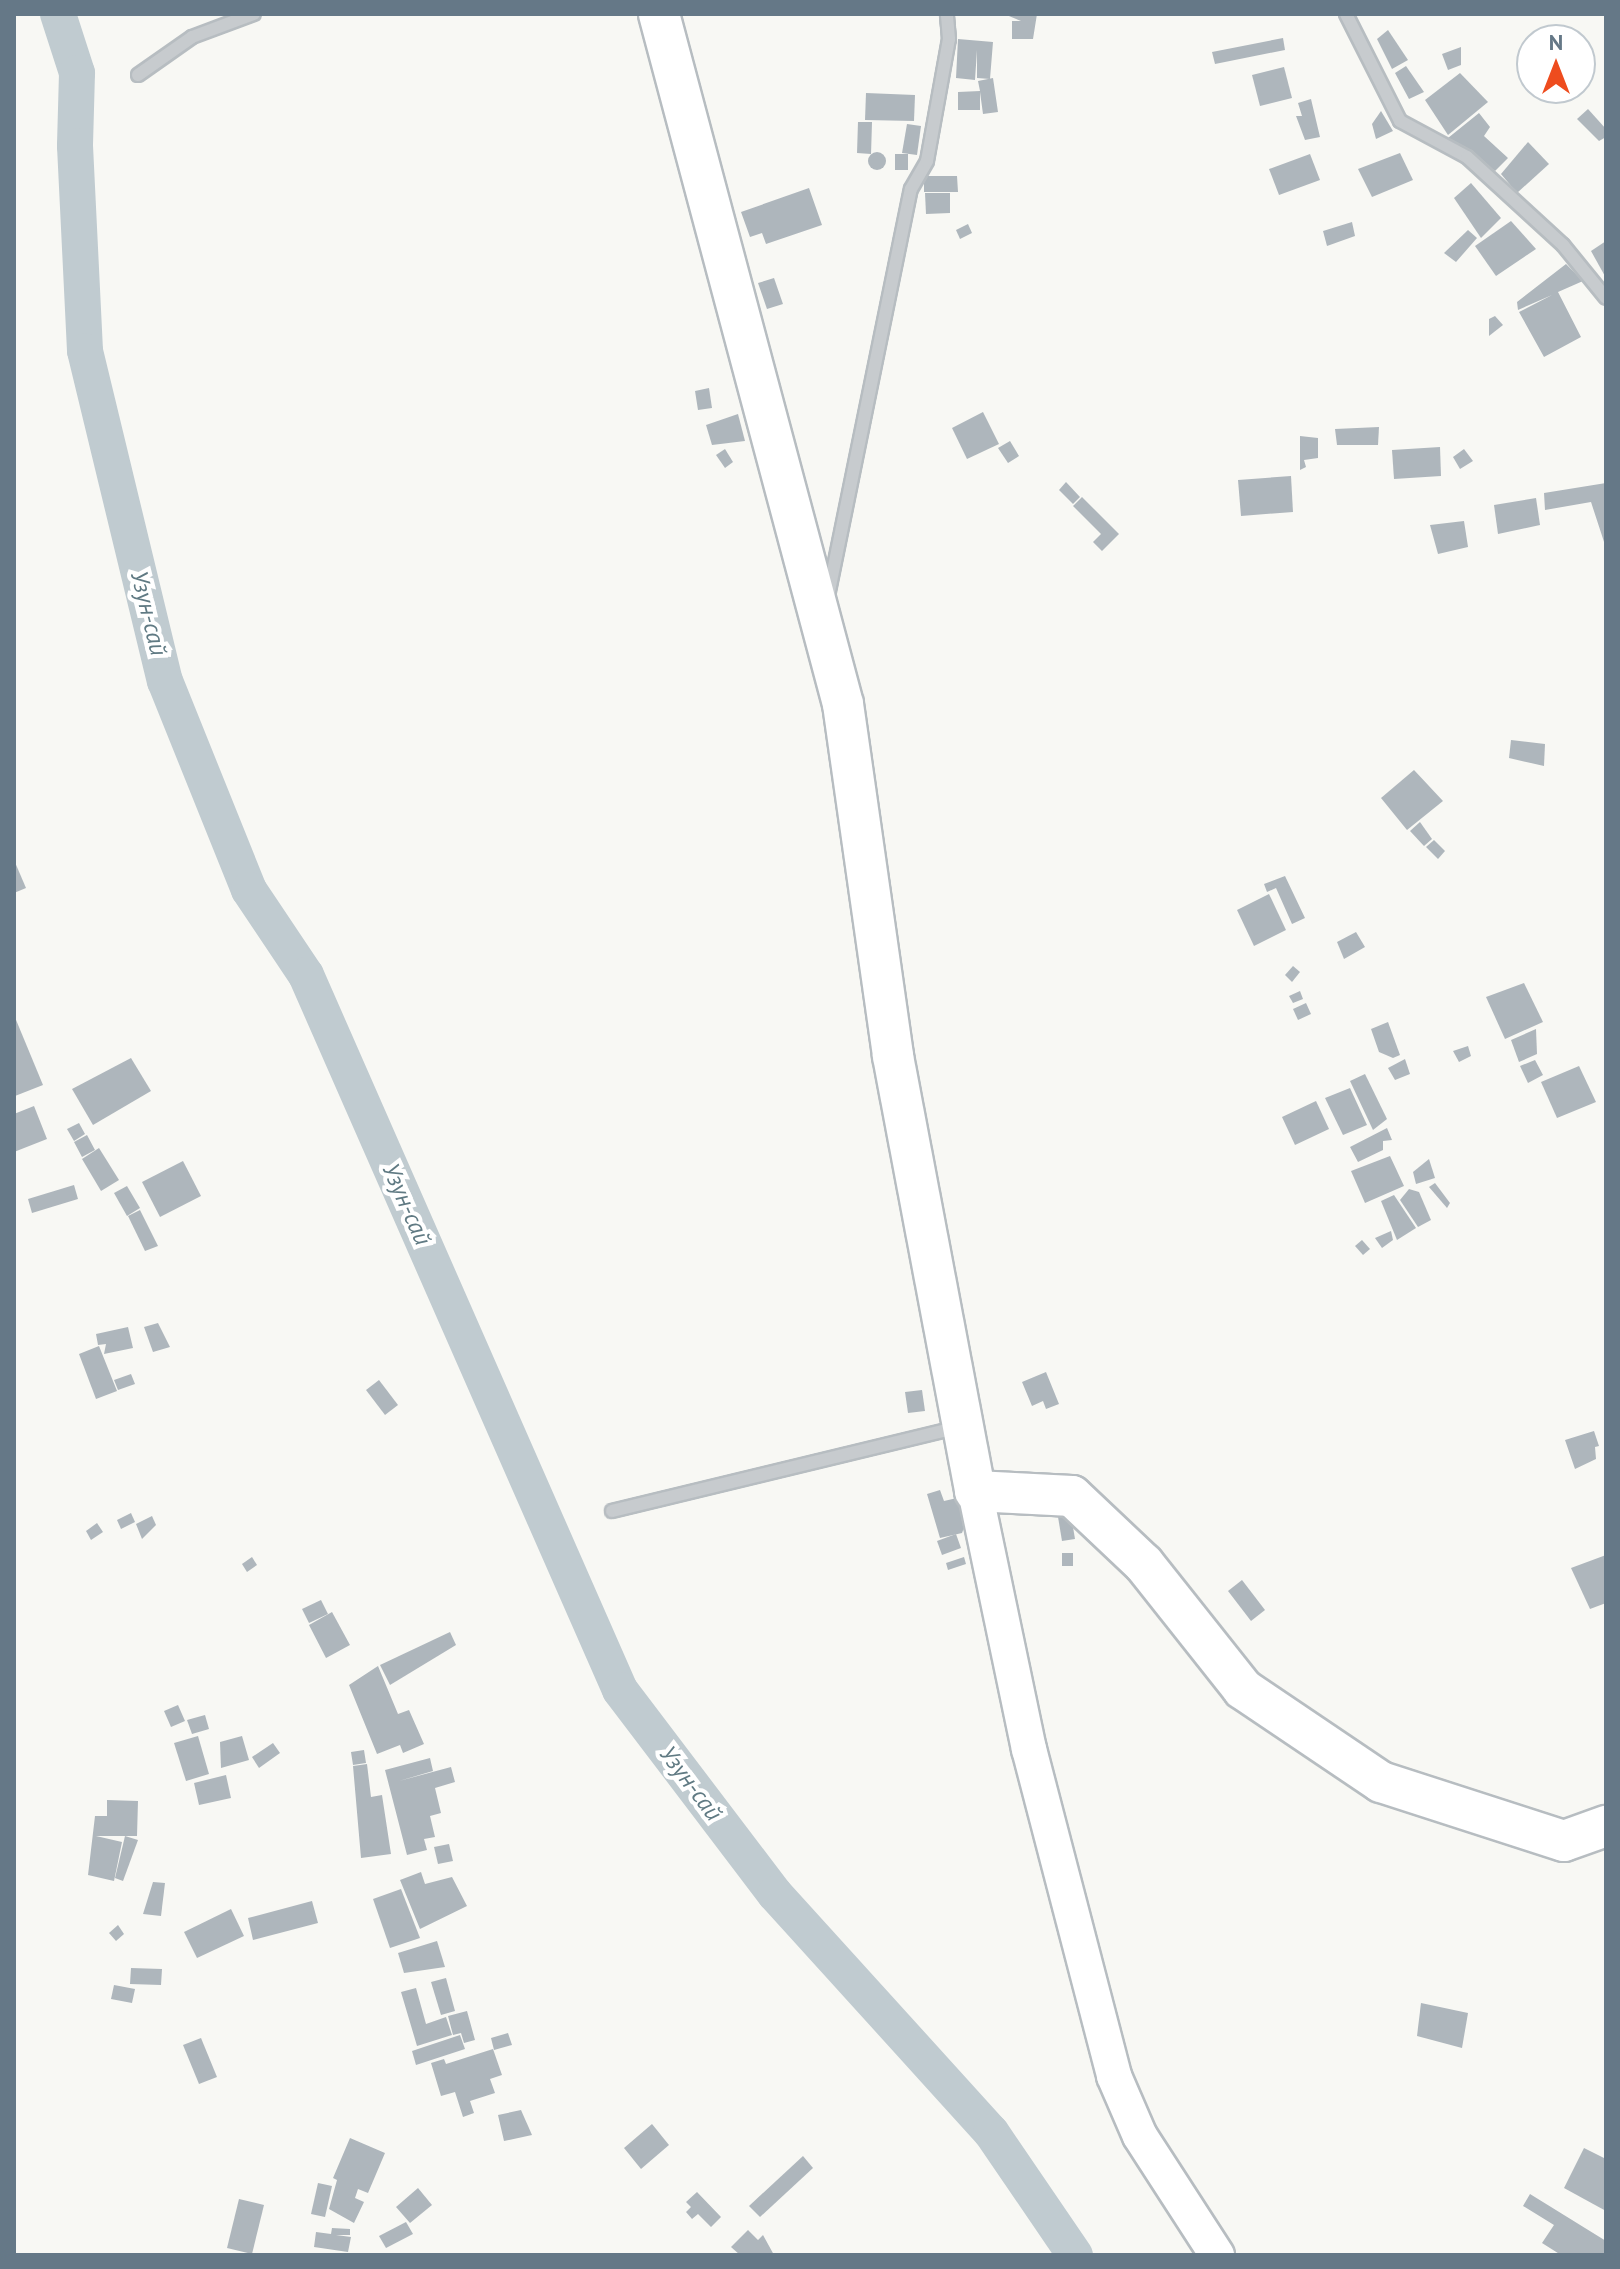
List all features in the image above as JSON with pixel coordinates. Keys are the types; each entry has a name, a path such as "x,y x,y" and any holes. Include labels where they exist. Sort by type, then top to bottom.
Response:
{"highway":[{"path":"659,14 843,704 893,1056 975,1491 1072,1496 1144,1564 1243,1689 1381,1782 1564,1841 1606,1826"}],"main road":[{"path":"975,1491 1029,1749 1114,2076 1140,2136 1217,2255"}],"lane":[{"path":"138,75 192,37 254,14"},
{"path":"822,624 911,189 927,161 949,39 947,14"},
{"path":"1346,14 1400,121 1467,157 1563,245 1606,298"},
{"path":"612,1511 961,1426"}],"building":[{"path":"1004,14 1037,14 1033,39 1012,39 1012,21 1021,21"},
{"path":"1388,30 1408,60 1392,69 1377,39"},
{"path":"1283,38 1285,50 1215,64 1212,52"},
{"path":"958,39 993,42 990,79 977,78 977,50 975,80 956,78"},
{"path":"1461,47 1461,65 1448,70 1442,54"},
{"path":"1406,66 1424,92 1409,99 1395,73"},
{"path":"1284,67 1292,98 1260,106 1252,75"},
{"path":"1460,73 1488,102 1448,135 1425,100"},
{"path":"993,78 998,112 983,114 980,92 980,110 958,110 958,92 980,91 978,81"},
{"path":"866,93 915,95 914,121 865,120"},
{"path":"1311,99 1320,137 1305,140 1296,116 1302,116 1298,103"},
{"path":"1588,109 1606,129 1606,137 1599,141 1577,119"},
{"path":"1381,111 1393,131 1376,139 1372,124"},
{"path":"1479,113 1490,127 1484,136 1508,158 1495,171 1448,138"},
{"path":"858,122 872,122 871,154 857,153"},
{"path":"907,124 921,126 917,155 902,153"},
{"path":"1528,142 1549,164 1517,193 1501,174"},
{"path":"877,152 886,161 877,170 868,161"},
{"path":"1400,153 1413,180 1372,197 1358,169"},
{"path":"895,154 908,154 908,170 895,170"},
{"path":"1310,154 1320,180 1279,195 1269,169"},
{"path":"924,176 957,176 958,192 924,192"},
{"path":"1471,183 1501,218 1481,238 1454,198"},
{"path":"809,188 822,225 766,244 762,233 750,237 741,212"},
{"path":"925,193 950,193 950,213 926,214"},
{"path":"1511,221 1536,249 1496,276 1475,246"},
{"path":"1352,222 1355,236 1327,246 1323,231"},
{"path":"968,224 972,233 960,239 956,230"},
{"path":"1468,230 1477,238 1456,262 1444,253"},
{"path":"1606,241 1606,278 1591,251"},
{"path":"1566,264 1583,281 1558,292 1581,337 1544,357 1519,312 1552,295 1518,310 1517,302"},
{"path":"774,278 783,304 767,309 758,283"},
{"path":"1495,316 1503,325 1489,336 1489,319"},
{"path":"709,388 712,408 698,410 695,391"},
{"path":"983,412 999,444 967,459 952,428"},
{"path":"738,414 745,441 712,445 706,425"},
{"path":"1379,427 1378,445 1337,445 1335,429"},
{"path":"1300,436 1318,438 1318,458 1304,460 1306,467 1300,470"},
{"path":"1010,441 1019,456 1008,463 998,448"},
{"path":"1440,447 1441,476 1394,479 1392,450"},
{"path":"725,449 733,462 725,468 716,455"},
{"path":"1464,449 1473,461 1460,469 1453,457"},
{"path":"1291,476 1293,512 1241,516 1238,480"},
{"path":"1066,482 1080,497 1073,504 1059,490"},
{"path":"1606,483 1606,548 1591,502 1545,510 1544,493"},
{"path":"1082,497 1119,534 1102,551 1093,542 1101,534 1073,506"},
{"path":"1536,498 1540,525 1498,534 1494,505"},
{"path":"1464,521 1468,547 1438,554 1430,525"},
{"path":"1511,740 1545,744 1544,766 1509,758"},
{"path":"1414,770 1443,801 1407,830 1381,798"},
{"path":"1420,822 1432,839 1424,846 1410,831"},
{"path":"1434,840 1445,851 1438,859 1426,847"},
{"path":"14,860 26,888 14,893"},
{"path":"1285,876 1305,918 1292,924 1276,888 1267,892 1264,884"},
{"path":"1269,894 1286,930 1254,946 1237,910"},
{"path":"1356,932 1365,947 1344,959 1337,942"},
{"path":"1293,966 1300,972 1292,982 1285,975"},
{"path":"1524,983 1543,1022 1505,1039 1486,997"},
{"path":"1300,991 1303,999 1293,1003 1289,996"},
{"path":"1306,1003 1311,1014 1298,1020 1293,1009"},
{"path":"14,1015 43,1085 15,1096 14,1094"},
{"path":"1388,1022 1400,1055 1393,1058 1379,1052 1371,1029"},
{"path":"1536,1029 1537,1054 1519,1062 1511,1040"},
{"path":"1468,1046 1471,1056 1459,1062 1453,1051"},
{"path":"131,1058 151,1091 93,1125 72,1089"},
{"path":"1405,1059 1410,1074 1395,1080 1388,1068"},
{"path":"1535,1060 1543,1075 1528,1083 1520,1066"},
{"path":"1579,1066 1596,1102 1557,1118 1541,1082"},
{"path":"1365,1074 1387,1119 1373,1130 1350,1081"},
{"path":"1350,1088 1367,1125 1343,1135 1325,1098"},
{"path":"1316,1101 1329,1129 1295,1145 1282,1117"},
{"path":"34,1106 47,1139 14,1152 14,1114"},
{"path":"79,1123 85,1134 74,1141 67,1129"},
{"path":"1387,1128 1392,1140 1383,1141 1383,1150 1358,1162 1350,1147"},
{"path":"87,1135 95,1150 82,1157 74,1142"},
{"path":"99,1148 119,1180 101,1191 82,1159"},
{"path":"1390,1156 1404,1186 1365,1203 1351,1171"},
{"path":"1429,1159 1435,1178 1416,1184 1413,1172"},
{"path":"183,1161 201,1196 160,1217 142,1182"},
{"path":"1435,1183 1450,1203 1447,1208 1429,1187"},
{"path":"74,1185 78,1199 32,1213 28,1199"},
{"path":"127,1186 140,1208 127,1216 114,1193"},
{"path":"1409,1189 1419,1192 1431,1220 1418,1227 1400,1200"},
{"path":"1394,1195 1416,1228 1397,1240 1381,1201"},
{"path":"140,1210 158,1246 145,1251 128,1216"},
{"path":"1391,1231 1393,1240 1382,1248 1375,1238"},
{"path":"1362,1240 1370,1249 1363,1255 1355,1246"},
{"path":"158,1323 170,1347 153,1352 144,1327"},
{"path":"128,1327 133,1348 104,1354 106,1344 98,1345 96,1334"},
{"path":"99,1346 117,1391 96,1399 79,1354"},
{"path":"1046,1372 1059,1404 1046,1409 1043,1401 1032,1406 1022,1382"},
{"path":"131,1374 135,1384 118,1390 114,1380"},
{"path":"379,1380 398,1405 385,1415 366,1390"},
{"path":"922,1390 925,1411 908,1413 905,1392"},
{"path":"1594,1431 1599,1446 1595,1447 1596,1459 1575,1469 1565,1440"},
{"path":"940,1490 944,1501 957,1498 965,1525 962,1533 940,1538 927,1494"},
{"path":"131,1513 135,1522 121,1529 117,1520"},
{"path":"1071,1515 1075,1539 1062,1541 1058,1517"},
{"path":"152,1516 156,1525 142,1539 136,1524"},
{"path":"97,1523 103,1532 91,1540 86,1531"},
{"path":"956,1534 961,1548 942,1555 937,1541"},
{"path":"1062,1553 1073,1553 1073,1566 1062,1566"},
{"path":"1606,1555 1606,1603 1590,1609 1571,1568"},
{"path":"252,1557 257,1565 247,1572 242,1564"},
{"path":"964,1557 966,1564 948,1570 946,1563"},
{"path":"1242,1580 1265,1610 1251,1621 1228,1591"},
{"path":"321,1600 328,1614 309,1623 302,1609"},
{"path":"332,1612 350,1645 326,1658 309,1625"},
{"path":"450,1632 456,1645 390,1685 380,1665"},
{"path":"378,1666 398,1714 409,1710 424,1744 403,1753 400,1745 377,1754 349,1685"},
{"path":"178,1705 185,1721 171,1727 164,1711"},
{"path":"205,1715 209,1729 192,1734 187,1720"},
{"path":"198,1736 209,1774 186,1781 174,1743"},
{"path":"242,1736 249,1760 221,1768 220,1742"},
{"path":"273,1743 280,1753 259,1768 252,1757"},
{"path":"364,1750 366,1763 353,1765 351,1752"},
{"path":"430,1758 433,1771 399,1781 451,1767 455,1782 435,1788 441,1813 430,1816 435,1837 424,1839 427,1850 407,1855 385,1770"},
{"path":"367,1764 371,1797 382,1795 391,1854 361,1858 353,1766"},
{"path":"226,1775 231,1798 199,1805 194,1783"},
{"path":"107,1800 138,1801 137,1836 96,1836 122,1842 114,1881 88,1875 95,1816 107,1816"},
{"path":"125,1836 138,1840 123,1881 115,1878"},
{"path":"449,1844 453,1861 438,1864 434,1847"},
{"path":"421,1872 425,1884 452,1877 467,1906 420,1929 400,1880"},
{"path":"153,1882 165,1883 161,1916 143,1914"},
{"path":"401,1889 420,1938 390,1948 373,1899"},
{"path":"312,1901 318,1923 253,1940 248,1918"},
{"path":"231,1909 244,1936 197,1958 184,1932"},
{"path":"118,1925 124,1934 116,1941 109,1933"},
{"path":"437,1941 445,1967 404,1973 398,1953"},
{"path":"131,1968 162,1969 161,1985 130,1984"},
{"path":"446,1978 455,2011 441,2015 431,1982"},
{"path":"114,1985 135,1989 132,2003 111,1999"},
{"path":"416,1988 426,2024 446,2017 452,2035 417,2046 401,1992"},
{"path":"1421,2003 1468,2013 1462,2048 1417,2036"},
{"path":"467,2011 475,2040 464,2043 461,2033 453,2035 448,2016"},
{"path":"508,2033 512,2045 494,2050 491,2038"},
{"path":"460,2035 465,2049 416,2065 412,2051"},
{"path":"201,2038 217,2077 199,2084 183,2045"},
{"path":"493,2049 502,2075 490,2079 495,2093 470,2101 474,2113 463,2117 455,2092 441,2096 431,2063 444,2059 446,2064"},
{"path":"521,2110 532,2135 504,2141 498,2115"},
{"path":"652,2124 669,2145 641,2169 624,2148"},
{"path":"350,2138 385,2153 368,2193 358,2189 355,2198 364,2202 354,2223 329,2209 337,2180 333,2178"},
{"path":"1584,2148 1606,2159 1606,2211 1564,2188"},
{"path":"803,2156 813,2168 760,2217 749,2206"},
{"path":"318,2183 332,2186 325,2217 311,2214"},
{"path":"418,2188 432,2205 410,2223 396,2207"},
{"path":"697,2192 721,2217 711,2227 698,2214 692,2219 686,2212 691,2207 686,2202"},
{"path":"1530,2194 1606,2241 1606,2255 1561,2255 1542,2243 1554,2225 1523,2206"},
{"path":"239,2199 264,2205 252,2254 227,2248"},
{"path":"406,2222 413,2234 386,2248 379,2236"},
{"path":"332,2228 350,2229 350,2235 336,2235 351,2237 348,2252 314,2247 316,2232 331,2234"},
{"path":"748,2230 758,2240 763,2235 774,2255 740,2255 731,2247"}],"waterway":[{"name":"Узун-сай","path":"58,14 77,73 75,146 85,351 165,681 249,890 306,975 620,1690 775,1894 991,2132 1075,2255"}]}
